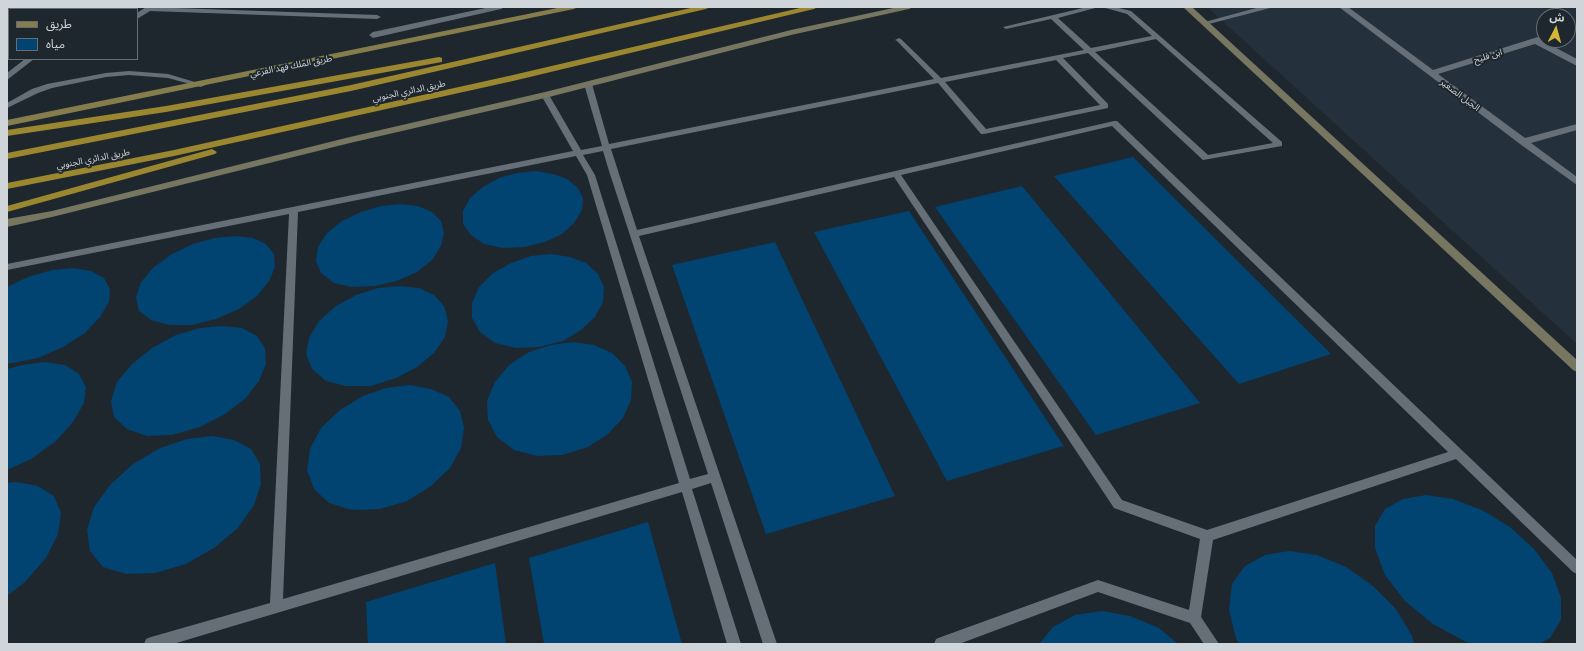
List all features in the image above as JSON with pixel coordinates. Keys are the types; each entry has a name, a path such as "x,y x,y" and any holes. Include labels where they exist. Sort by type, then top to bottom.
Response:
{"highway":[{"name":"طريق الدائري الجنوبي","path":"7,156 351,88 706,7"},
{"name":"طريق الدائري الجنوبي","path":"7,186 181,152 419,99 814,7"},
{"path":"7,133 166,109 614,28"},
{"path":"7,208 210,153 419,99"}],"main road":[{"name":"طريق الملك فهد الفرعي","path":"7,123 200,85 574,7"},
{"path":"7,223 545,95 784,35 909,7"},
{"path":"1188,7 1576,365"}],"street":[{"path":"371,50 379,7"},
{"path":"373,35 501,7"},
{"path":"1205,23 1270,7"},
{"name":"الجبل الصغير","path":"1344,7 1577,182"},
{"path":"138,16 150,8 311,11 377,17"},
{"name":"ابن فليح","path":"1431,73 1536,40"},
{"path":"1554,48 1577,63"},
{"path":"7,77 29,60"},
{"path":"1523,142 1577,127"}],"lane":[{"path":"1006,27 1096,7"},
{"path":"1053,17 1206,158 1279,144 1129,12 1105,7"},
{"path":"7,267 606,146 1158,37"},
{"path":"900,40 939,80 984,132 1105,106 1057,56"},
{"path":"7,106 35,91 50,86 106,75 129,73 168,76 200,85"},
{"path":"588,84 634,234 770,644"},
{"path":"545,95 590,175 734,644"},
{"path":"634,234 1114,123 1577,568"},
{"path":"896,174 1118,504 1206,536 1459,453"},
{"path":"276,607 294,209"},
{"path":"151,644 715,477"},
{"path":"1194,618 1206,536"},
{"path":"941,644 1098,586 1194,618 1212,644"}],"shaded area":[{"path":"1207,7 1577,7 1577,344"}],"water":[{"path":"1133,157 1331,354 1239,384 1054,176"},
{"path":"536,171 553,174 567,179 578,188 583,198 582,210 574,223 562,234 545,242 524,247 503,248 484,244 471,235 463,224 463,211 470,198 483,187 499,178 517,173"},
{"path":"1022,186 1200,403 1096,435 935,207"},
{"path":"400,204 418,206 432,212 441,221 444,233 441,246 432,260 417,272 397,281 375,286 352,287 334,283 321,273 316,261 318,247 327,233 342,221 361,212 381,206"},
{"path":"909,211 1063,446 947,481 814,232"},
{"path":"235,236 253,238 266,244 274,254 275,267 269,281 257,296 239,309 216,319 192,325 169,325 151,320 139,311 136,297 141,282 154,267 172,254 193,244 215,238"},
{"path":"775,242 895,496 766,534 672,265"},
{"path":"551,254 570,257 586,263 598,274 604,287 603,302 595,317 581,330 563,341 539,347 516,348 495,343 480,332 472,318 472,303 479,287 493,273 511,263 531,256"},
{"path":"73,268 91,271 104,278 110,289 109,302 100,317 85,333 63,347 38,358 7,364 7,287 28,277 52,270"},
{"path":"399,286 419,288 434,295 444,306 448,321 445,337 434,353 417,367 396,378 371,386 346,386 326,381 312,369 306,354 309,338 319,321 336,306 356,295 378,288"},
{"path":"222,326 242,328 257,336 265,348 266,364 259,381 245,399 225,414 200,427 172,435 147,436 127,429 114,417 111,401 117,382 132,364 152,348 176,335 200,328"},
{"path":"573,342 594,345 612,353 625,366 632,382 631,400 623,418 608,434 588,447 562,455 537,456 514,450 497,437 488,420 487,401 495,382 509,365 529,352 551,345"},
{"path":"45,362 65,365 79,374 86,387 84,403 73,422 56,441 31,459 7,470 7,369 22,365"},
{"path":"410,385 431,389 449,397 460,411 464,428 461,448 450,468 431,486 407,501 380,509 352,510 329,503 314,489 307,470 310,449 321,428 340,410 363,396 386,388"},
{"path":"213,436 234,440 251,449 260,464 261,484 254,505 238,528 214,548 186,564 155,573 126,574 103,567 90,551 87,530 94,507 111,484 133,464 160,448 187,439"},
{"path":"16,482 38,486 54,496 61,513 58,534 46,558 25,582 7,596 7,483"},
{"path":"1426,495 1453,499 1482,510 1510,527 1534,549 1552,573 1561,598 1561,620 1550,638 1539,644 1475,644 1466,642 1433,624 1405,601 1385,575 1375,548 1375,526 1385,509 1403,499"},
{"path":"648,522 682,644 544,644 529,558"},
{"path":"1289,551 1317,555 1346,567 1373,586 1396,609 1412,636 1414,644 1239,644 1229,610 1232,584 1245,566 1265,555"},
{"path":"495,563 506,644 368,644 366,602"},
{"path":"1102,611 1130,616 1159,628 1178,644 1039,644 1053,627 1075,615"}]}
